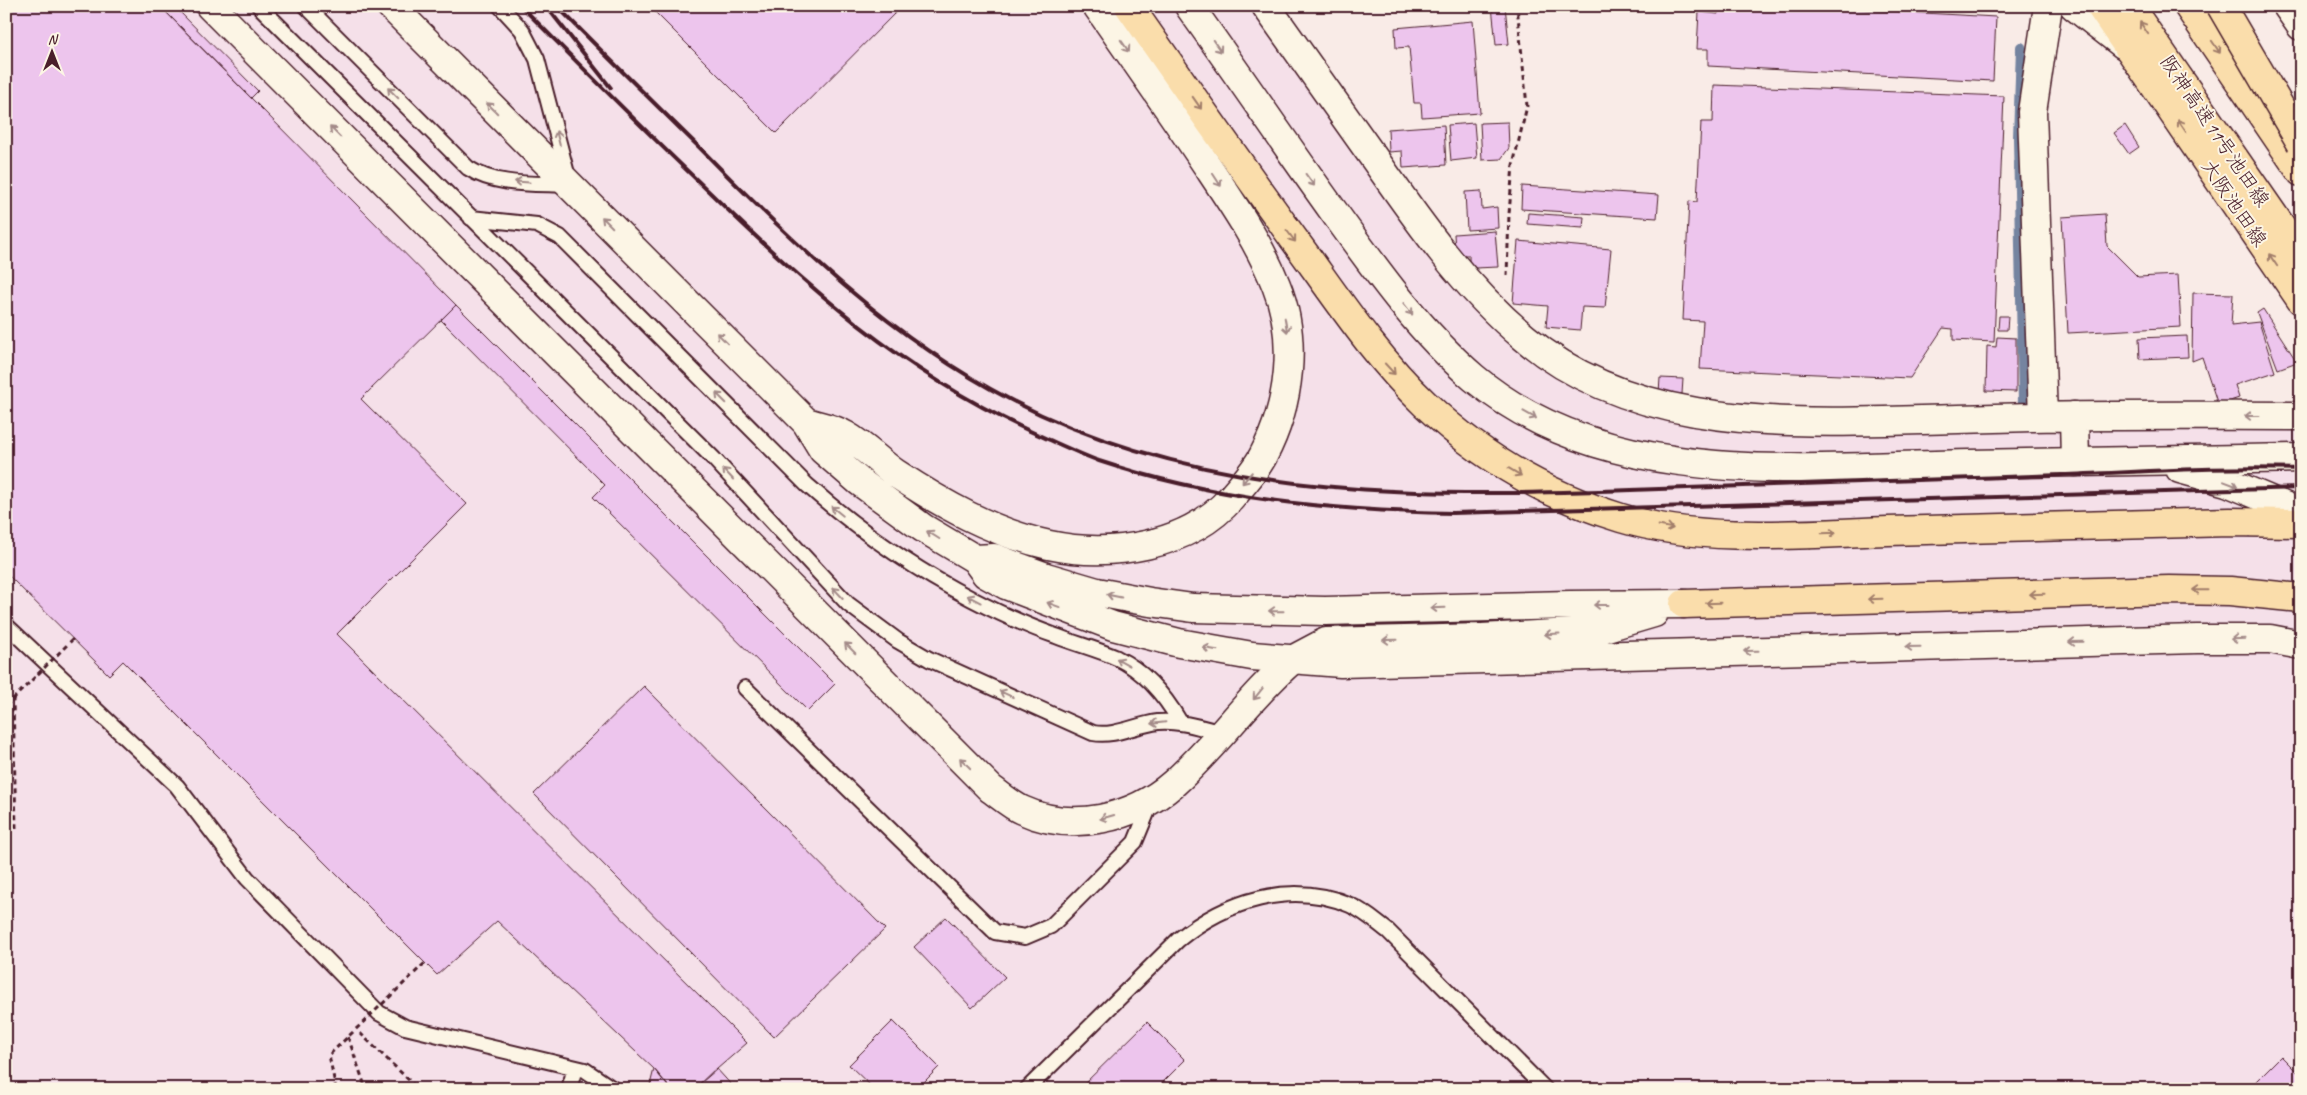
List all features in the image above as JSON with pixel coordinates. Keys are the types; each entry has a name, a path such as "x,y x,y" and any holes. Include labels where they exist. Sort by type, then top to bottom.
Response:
{"main road":[{"path":"1129,6 1339,302 1384,361 1428,407 1475,447 1541,487 1622,518 1679,530 1769,533 2230,522 2301,523"},
{"name":"大阪池田線","path":"2100,6 2301,300"},
{"name":"阪神高速11号池田線","path":"2130,6 2301,256"},
{"path":"2188,6 2301,172"},
{"path":"2216,6 2301,130"},
{"path":"2221,6 2301,143"},
{"path":"1684,604 2169,590 2230,591 2301,598"}],"street":[{"path":"210,6 990,789 1021,810 1063,822 1093,821 1120,813 1153,797 1173,784 1223,733 1269,680 1292,660 1326,642 1482,638 1590,632 1684,604"},
{"path":"391,6 806,422 823,450 860,482 923,528 975,559 986,574 1006,585 1113,626 1179,643 1292,660 1341,663 2197,639 2296,640"},
{"path":"806,422 844,434 921,490 982,522 1032,541 1067,548 1134,548 1164,540 1197,524 1228,502 1263,457 1279,419 1287,385 1288,335 1278,287 1259,248 1230,201 1097,6"},
{"path":"1189,6 1363,254 1413,316 1474,378 1496,394 1540,420 1578,437 1627,452 1712,465 1809,466 2301,458"},
{"path":"1266,6 1436,244 1503,318 1527,340 1567,367 1634,398 1679,409 1736,419 1812,423 2074,416 2301,416"},
{"path":"2043,417 2032,112 2048,6"},
{"path":"2074,6 2131,51"},
{"path":"2287,6 2301,26"},
{"path":"2074,416 2075,462"},
{"path":"2150,461 2227,482 2301,513"},
{"path":"975,559 994,558 1046,577 1097,592 1193,608 1325,611 1684,604"}],"lane":[{"path":"259,6 714,459 848,604 873,624 929,658 1093,733 1104,735 1145,724 1180,722 1223,733"},
{"path":"306,6 468,168 478,175 500,180 570,185 537,59 522,30 500,6"},
{"path":"472,218 537,225 560,237 807,485 836,510 894,553 970,598 1030,626 1117,658 1130,665 1161,693 1180,722"},
{"path":"6,625 177,786 247,878 380,1013 405,1027 585,1070 613,1089"},
{"path":"746,688 995,932 1025,937 1051,926 1136,842 1153,797"},
{"path":"1027,1089 1178,940 1197,925 1239,904 1271,895 1294,894 1322,897 1350,905 1380,925 1545,1089"},
{"path":"569,1089 575,1068"}],"path":[{"path":"1507,278 1509,214 1514,165 1527,106 1517,6"},
{"path":"6,706 73,639"},
{"path":"6,691 13,699 16,829"},
{"path":"336,1089 329,1055 425,963"},
{"path":"356,1029 415,1086"},
{"path":"348,1037 366,1089"}],"shaded area":[{"path":"6,6 1256,6 1424,243 1629,408 2301,423 2301,1089 6,1089"}],"building":[{"path":"6,6 160,6 456,305 361,399 467,504 337,634 747,1043 694,1089 670,1089 654,1069 497,921 437,975 123,661 109,675 6,573"},
{"path":"160,6 174,6 258,91 251,98"},
{"path":"649,6 902,6 776,133"},
{"path":"1492,6 1505,6 1509,44 1496,45"},
{"path":"1718,6 1850,6 1850,9 1996,17 1993,81 1708,66 1708,49 1697,49 1699,12 1718,14"},
{"path":"1473,21 1480,113 1422,117 1421,103 1414,103 1409,47 1396,48 1395,28"},
{"path":"1714,85 2004,96 1994,342 1953,340 1953,329 1943,328 1910,378 1700,369 1703,321 1683,320 1689,201 1697,202 1701,122 1713,122"},
{"path":"1508,122 1509,148 1501,159 1482,160 1480,123"},
{"path":"1474,123 1477,158 1451,161 1448,125"},
{"path":"1444,125 1446,165 1403,168 1402,151 1389,152 1388,129"},
{"path":"2125,125 2139,147 2129,154 2114,133"},
{"path":"1522,186 1659,195 1657,218 1521,209"},
{"path":"1481,191 1482,209 1497,207 1498,228 1467,230 1465,192"},
{"path":"1528,213 1584,217 1583,228 1527,224"},
{"path":"2105,214 2107,246 2138,277 2178,275 2181,327 2068,333 2062,217"},
{"path":"1495,231 1498,267 1475,268 1469,263 1469,255 1464,255 1455,250 1454,234"},
{"path":"1518,241 1611,249 1605,308 1582,307 1580,330 1546,327 1548,306 1513,303"},
{"path":"2193,293 2233,294 2231,325 2259,322 2275,372 2235,385 2239,398 2218,405 2202,357 2192,361"},
{"path":"456,305 835,684 808,711 593,497 605,485 441,320"},
{"path":"2263,309 2297,362 2278,369 2257,313"},
{"path":"1999,316 2008,316 2007,330 1998,330"},
{"path":"2187,336 2188,357 2140,359 2139,338"},
{"path":"1997,337 2016,338 2016,392 1986,391 1987,346 1996,347"},
{"path":"1660,378 1683,379 1682,394 1659,393"},
{"path":"644,686 885,929 774,1037 534,794"},
{"path":"946,917 1005,977 972,1008 914,947"},
{"path":"893,1021 939,1067 917,1089 874,1089 849,1065"},
{"path":"1147,1022 1185,1060 1156,1089 1079,1089"},
{"path":"2281,1056 2301,1076 2301,1089 2248,1089"},
{"path":"716,1068 735,1089 694,1089"},
{"path":"654,1069 671,1089 649,1089"}],"waterway":[{"path":"2021,47 2018,138 2023,405"}],"railway":[{"path":"521,6 738,220 778,257 858,325 945,386 992,413 1099,461 1142,474 1229,494 1274,501 1318,506 1453,513 2301,488"},
{"path":"546,6 611,88"},
{"path":"557,6 808,254 846,287 925,348 1011,400 1087,434 1166,459 1246,476 1328,486 1410,492 1493,493 1576,492 2211,469 2301,469"}]}
